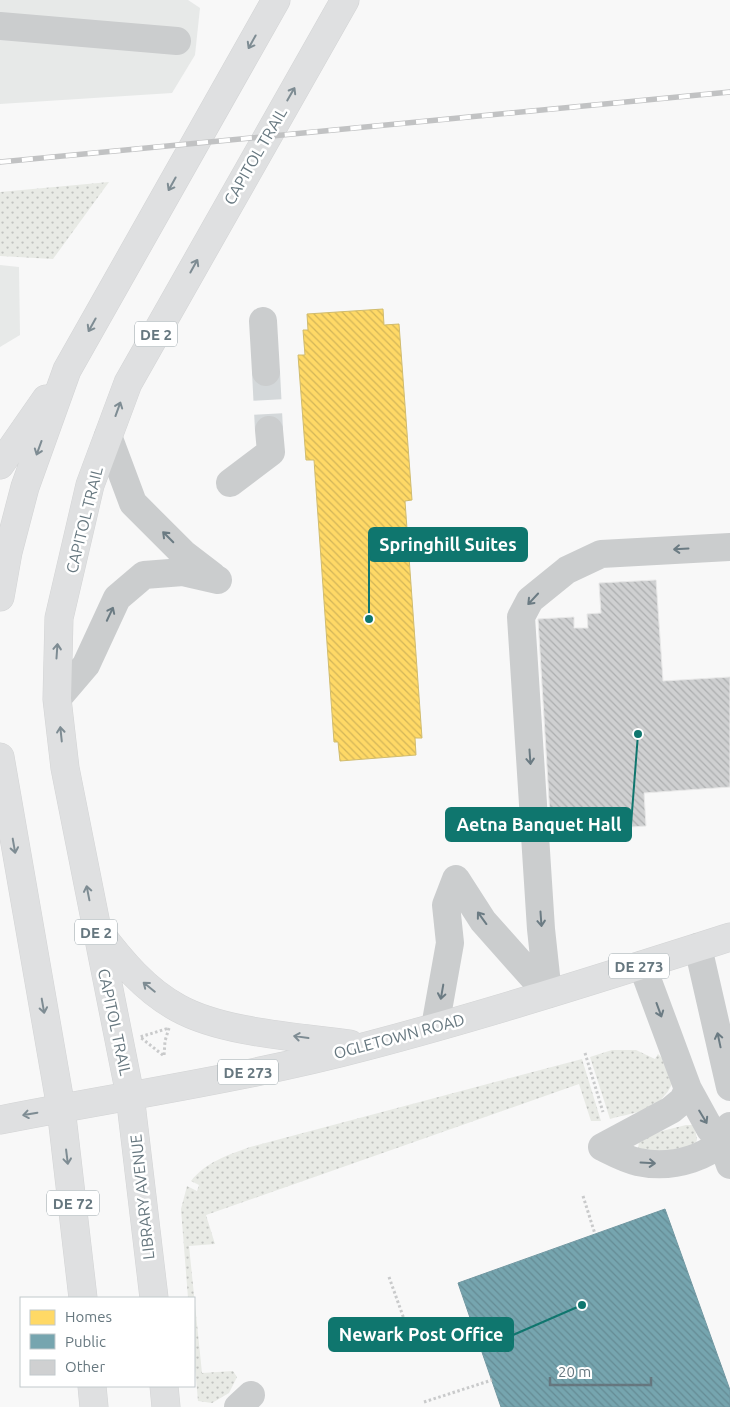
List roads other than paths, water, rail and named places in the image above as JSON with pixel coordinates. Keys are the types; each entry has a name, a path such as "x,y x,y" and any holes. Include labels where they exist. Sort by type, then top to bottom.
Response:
{"main road":[{"path":"0,465 67,370 276,0"},
{"name":"CAPITOL TRAIL","path":"130,1095 95,927 65,768 57,700 59,618 90,485 128,383 345,0"},
{"path":"0,597 8,552 25,487 67,370"},
{"path":"0,756 61,1108"},
{"path":"95,927 134,974 178,1008 204,1019 238,1028 366,1046"},
{"name":"OGLETOWN ROAD","path":"61,1108 366,1046 548,994 730,937"},
{"name":"LIBRARY AVENUE","path":"130,1095 154,1297"},
{"name":"DE 273","path":"0,1120 61,1108"},
{"name":"DE 72","path":"61,1108 83,1297"},
{"path":"92,1387 94,1407"},
{"path":"164,1387 166,1407"}],"lane":[{"path":"0,26 177,41"},
{"path":"263,321 266,372"},
{"path":"230,484 271,452 269,430"},
{"path":"57,700 86,665 117,598 144,575 183,572 218,580 183,553 134,503 108,436"},
{"path":"548,994 541,919 521,617 530,600 567,570 601,554 730,547"},
{"path":"436,1027 450,943 446,905 456,879 483,921 548,994"},
{"path":"698,947 730,1087"},
{"path":"642,964 688,1089 707,1124 727,1144 700,1156 662,1164 639,1162 620,1156 602,1147 671,1110 683,1100 688,1089"},
{"path":"238,1407 251,1396 247,1407"}],"tunnel":[{"path":"266,372 269,430"}],"railway":[{"path":"0,162 730,92"}],"place":[{"name":"Springhill Suites","path":"369,619"},
{"name":"Aetna Banquet Hall","path":"638,734"},
{"name":"Newark Post Office","path":"582,1305"}]}
